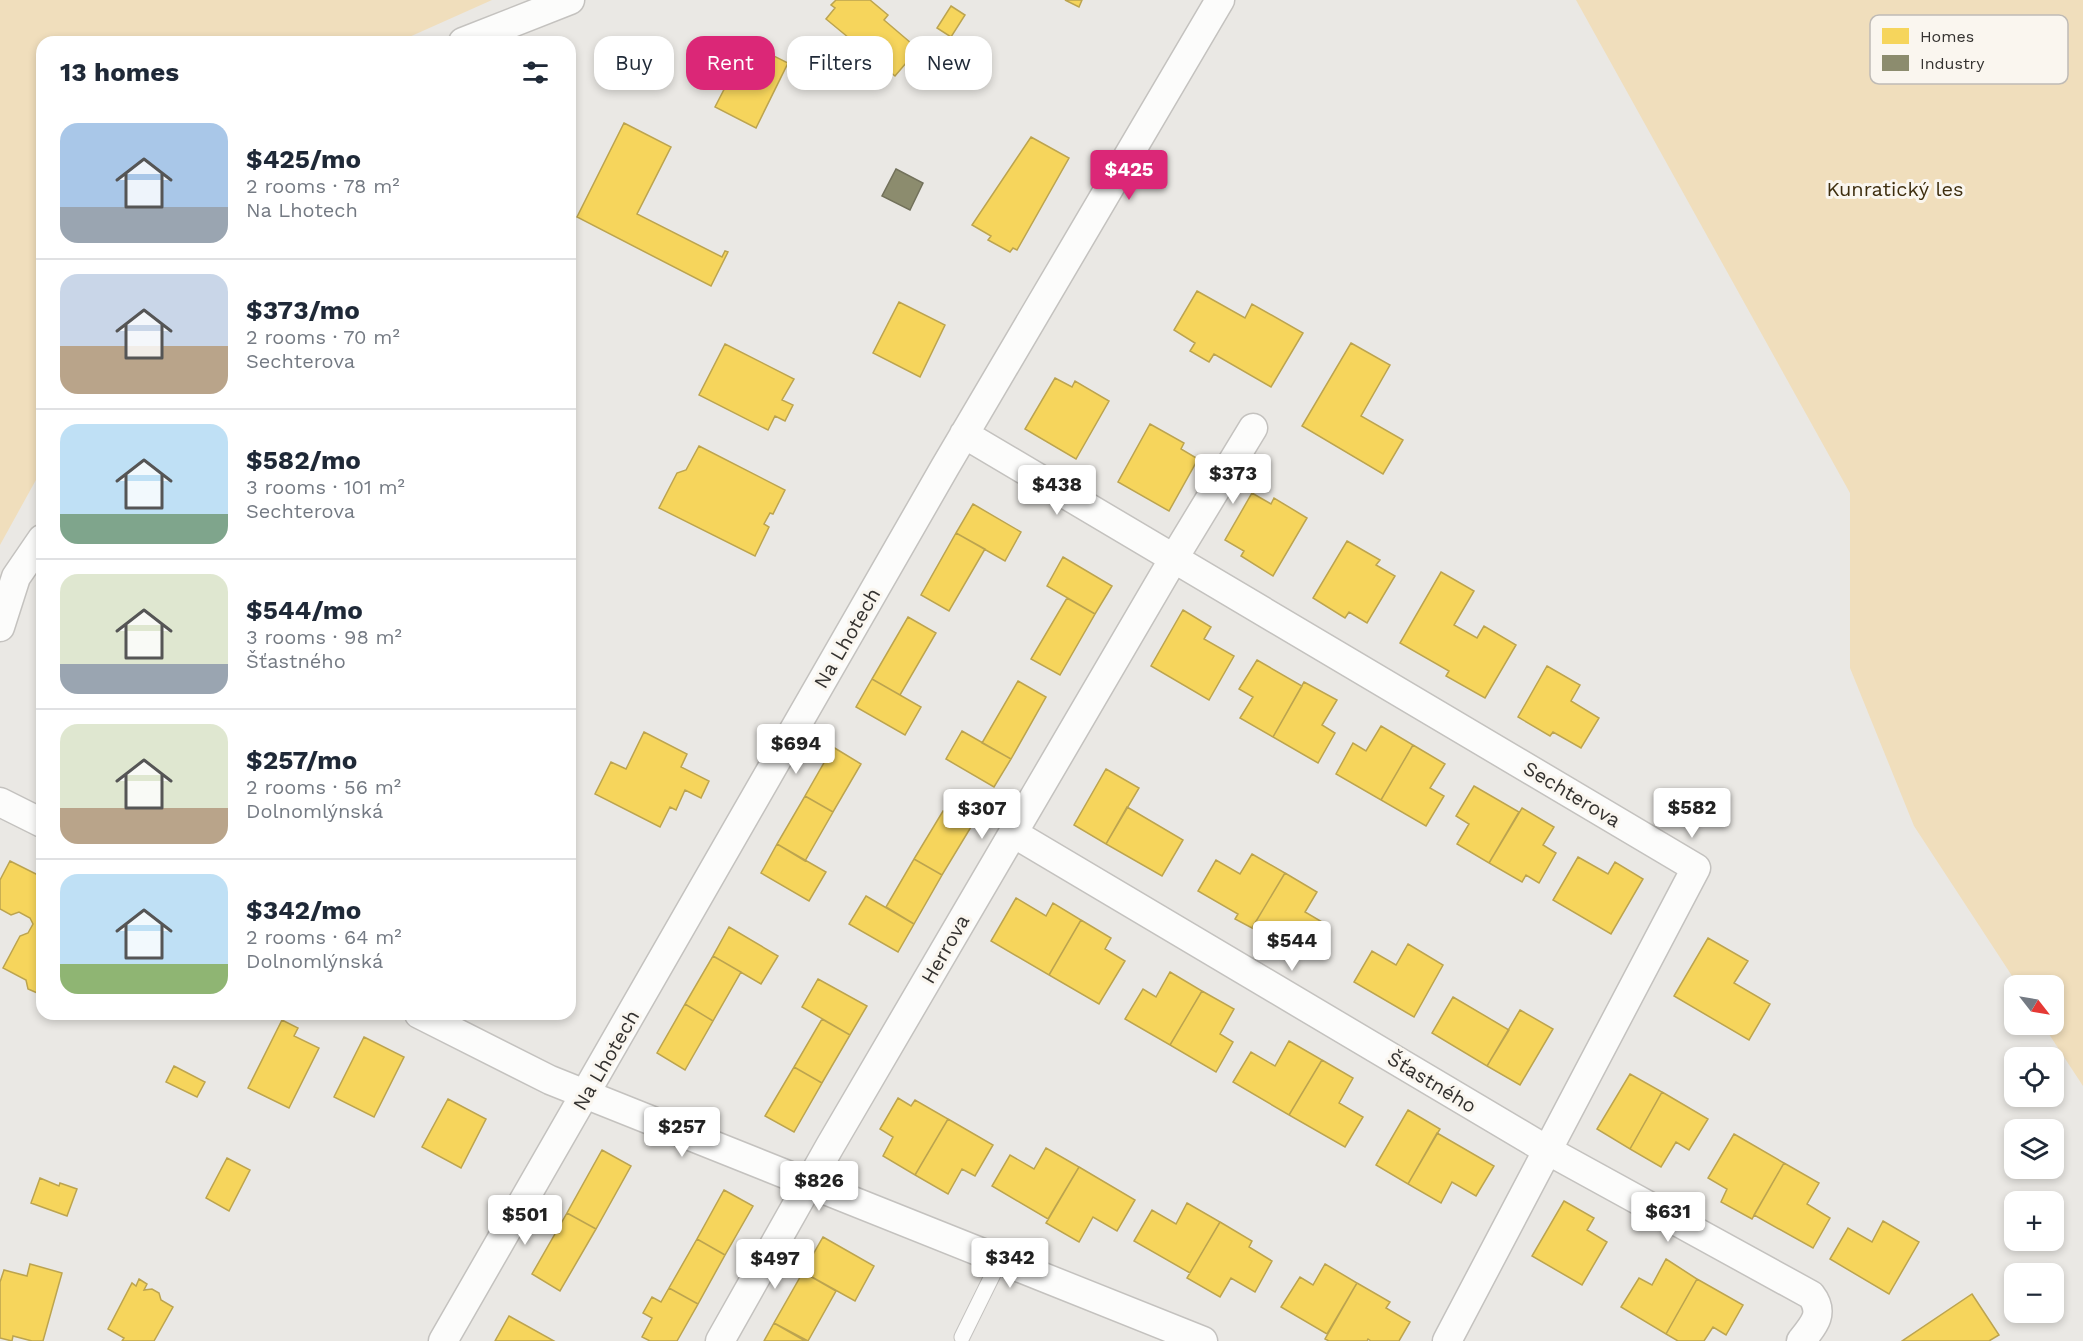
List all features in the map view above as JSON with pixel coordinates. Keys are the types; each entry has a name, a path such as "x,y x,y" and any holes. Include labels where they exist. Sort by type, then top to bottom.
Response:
{"street":[{"path":"478,36 570,0"},
{"name":"Na Lhotech","path":"443,1341 964,434 1220,0"},
{"path":"1174,558 1253,428"},
{"name":"Sechterova","path":"964,434 1696,868 1447,1341"},
{"path":"0,627 16,577 36,548"},
{"name":"Herrova","path":"720,1341 808,1184 1174,558"},
{"path":"0,802 36,820"},
{"name":"Šťastného","path":"1013,833 1547,1150 1811,1295 1817,1304 1818,1313 1812,1327 1801,1341"},
{"path":"431,1020 550,1080 1202,1341"}],"lane":[{"path":"962,1337 1000,1260"}],"green space":[{"path":"0,0 492,0 411,36 36,36 36,480 0,545"},
{"name":"Kunratický les","path":"1576,0 2083,0 2083,1086 2064,1057 2064,1047 2057,1047 2050,1035 2064,1035 2064,975 2011,975 1914,826 1850,668 1850,493"}],"building: Homes":[{"path":"836,0 870,0 888,15 884,20 905,38 905,64 895,76 893,74 893,36 847,36 826,19 835,8 831,5"},
{"path":"1065,0 1082,0 1079,7"},
{"path":"951,6 965,15 952,36 937,28"},
{"path":"775,56 787,62 775,89"},
{"path":"724,90 775,90 756,128 715,107"},
{"path":"624,123 671,147 637,214 722,257 725,251 728,252 711,286 577,217"},
{"path":"1031,137 1069,158 1017,250 1013,248 1010,252 988,240 991,236 972,225"},
{"path":"1197,291 1245,318 1252,304 1303,333 1271,387 1214,354 1209,362 1190,351 1195,343 1174,330"},
{"path":"899,302 945,325 920,377 873,353"},
{"path":"1351,343 1390,365 1361,416 1403,440 1383,474 1302,426"},
{"path":"725,344 794,379 782,400 793,405 785,421 775,416 768,430 699,395"},
{"path":"1055,378 1072,387 1075,381 1109,401 1076,459 1025,429"},
{"path":"1150,424 1184,443 1181,449 1198,459 1169,511 1118,482"},
{"path":"699,446 785,490 773,514 770,513 764,524 769,527 755,556 659,508 677,473 686,470"},
{"path":"1252,493 1271,504 1274,498 1307,518 1273,576 1241,556 1244,551 1225,540"},
{"path":"973,504 1021,532 1005,561 956,533"},
{"path":"956,533 985,549 949,611 921,595"},
{"path":"1347,541 1380,560 1376,565 1395,576 1367,623 1349,612 1345,618 1313,598"},
{"path":"1063,557 1112,586 1095,614 1047,586"},
{"path":"1441,572 1474,591 1454,625 1477,638 1484,626 1516,645 1485,698 1446,676 1449,671 1400,643"},
{"path":"1067,598 1095,614 1060,675 1031,659"},
{"path":"1183,610 1211,627 1204,639 1234,656 1209,700 1151,666"},
{"path":"908,617 936,633 900,695 872,679"},
{"path":"1257,660 1302,686 1273,737 1240,718 1253,697 1239,689"},
{"path":"1547,666 1580,685 1571,701 1599,718 1581,748 1553,732 1550,736 1518,717"},
{"path":"872,679 921,707 905,735 856,707"},
{"path":"1018,681 1046,697 1011,759 982,743"},
{"path":"1304,682 1337,700 1322,725 1335,733 1318,763 1273,737"},
{"path":"1381,726 1413,745 1381,800 1336,774 1353,743 1366,751"},
{"path":"962,731 1011,759 994,787 946,759"},
{"path":"644,732 687,754 681,767 709,781 701,798 685,790 676,810 670,807 660,827 595,794 611,762 626,769"},
{"path":"1413,745 1445,764 1430,788 1444,796 1426,826 1381,800"},
{"path":"833,747 861,764 833,812 805,796"},
{"path":"1106,769 1139,788 1106,844 1074,825"},
{"path":"1474,786 1519,812 1489,863 1457,844 1469,824 1456,816"},
{"path":"805,796 833,812 805,861 777,844"},
{"path":"1127,807 1183,840 1162,876 1106,844"},
{"path":"1522,808 1554,827 1543,845 1556,853 1539,883 1526,875 1522,882 1489,863"},
{"path":"943,811 971,827 942,875 914,859"},
{"path":"777,844 826,872 809,901 761,873"},
{"path":"1252,854 1285,873 1252,928 1235,919 1238,914 1198,891 1216,860 1240,874"},
{"path":"1578,857 1608,874 1615,862 1643,879 1611,934 1553,900"},
{"path":"914,859 942,875 914,924 886,907"},
{"path":"10,861 36,874 36,992 28,989 26,980 3,968 20,936 28,933 33,924 30,918 19,912 11,915 0,909 0,880"},
{"path":"1285,873 1317,892 1305,912 1329,926 1311,957 1271,934 1269,938 1252,928"},
{"path":"866,896 914,924 898,952 849,924"},
{"path":"1016,898 1046,916 1053,903 1081,920 1049,975 991,941"},
{"path":"1081,920 1111,938 1105,949 1125,961 1099,1004 1049,975"},
{"path":"729,927 778,956 761,984 713,956"},
{"path":"1708,938 1748,961 1734,983 1770,1004 1749,1040 1674,996"},
{"path":"1408,944 1443,965 1414,1017 1354,982 1372,951 1396,965"},
{"path":"713,956 741,972 713,1021 685,1004"},
{"path":"1170,972 1202,991 1170,1045 1125,1019 1143,989 1156,997"},
{"path":"818,979 867,1006 850,1035 802,1007"},
{"path":"1202,991 1234,1009 1220,1034 1233,1042 1216,1072 1170,1045"},
{"path":"1453,997 1509,1030 1487,1066 1432,1033"},
{"path":"685,1004 713,1021 685,1070 657,1053"},
{"path":"1520,1010 1553,1029 1520,1085 1487,1066"},
{"path":"822,1019 850,1035 822,1083 794,1067"},
{"path":"282,1020 298,1028 294,1036 319,1048 289,1108 248,1088"},
{"path":"364,1037 404,1057 374,1117 334,1097"},
{"path":"1289,1041 1322,1060 1289,1115 1233,1082 1251,1052 1275,1066"},
{"path":"1322,1060 1353,1078 1339,1103 1363,1117 1345,1147 1289,1115"},
{"path":"174,1066 205,1082 197,1097 166,1082"},
{"path":"794,1067 822,1083 794,1132 765,1116"},
{"path":"1630,1074 1662,1092 1630,1149 1597,1129"},
{"path":"1662,1092 1708,1119 1689,1150 1676,1142 1661,1167 1630,1149"},
{"path":"898,1098 911,1106 915,1100 948,1119 915,1175 883,1156 893,1137 880,1129"},
{"path":"448,1099 486,1119 461,1168 422,1147"},
{"path":"1408,1110 1440,1129 1408,1184 1376,1165"},
{"path":"948,1119 993,1145 975,1176 962,1169 948,1194 915,1175"},
{"path":"1437,1133 1494,1166 1476,1196 1452,1182 1441,1203 1408,1184"},
{"path":"1734,1134 1784,1163 1752,1219 1721,1202 1727,1189 1708,1178"},
{"path":"1046,1148 1079,1167 1048,1219 992,1186 1010,1155 1034,1169"},
{"path":"602,1150 631,1166 596,1229 567,1213"},
{"path":"227,1158 250,1170 229,1211 206,1198"},
{"path":"1784,1163 1819,1183 1807,1204 1830,1218 1813,1248 1754,1215"},
{"path":"1079,1167 1135,1200 1117,1231 1093,1217 1079,1242 1046,1223"},
{"path":"40,1178 59,1186 60,1183 77,1189 67,1216 31,1203"},
{"path":"724,1190 753,1206 725,1255 697,1239"},
{"path":"1564,1201 1594,1218 1587,1230 1607,1242 1582,1285 1532,1256"},
{"path":"1187,1203 1220,1222 1190,1273 1134,1241 1152,1210 1176,1224"},
{"path":"567,1213 596,1229 560,1291 532,1274"},
{"path":"1883,1221 1919,1242 1889,1294 1830,1259 1848,1228 1872,1242"},
{"path":"1220,1222 1252,1241 1249,1247 1272,1261 1255,1292 1231,1278 1220,1297 1187,1278"},
{"path":"823,1237 874,1266 855,1301 803,1272"},
{"path":"697,1239 725,1255 698,1304 669,1288"},
{"path":"1666,1259 1697,1279 1666,1334 1621,1307 1639,1278 1652,1285"},
{"path":"30,1264 62,1273 43,1341 32,1341 13,1336 12,1341 0,1338 0,1282 4,1270 27,1276"},
{"path":"1325,1264 1357,1283 1327,1334 1281,1307 1300,1277 1313,1285"},
{"path":"803,1272 836,1291 808,1341 774,1323"},
{"path":"139,1279 147,1284 144,1290 152,1289 159,1293 161,1300 173,1307 154,1341 122,1341 124,1338 108,1329 132,1283 136,1286"},
{"path":"1697,1279 1743,1305 1726,1335 1713,1327 1704,1341 1678,1341 1666,1334"},
{"path":"1357,1283 1390,1302 1386,1308 1410,1322 1399,1341 1371,1341 1368,1339 1367,1341 1329,1341 1325,1339"},
{"path":"669,1288 698,1304 677,1341 650,1341 642,1337 652,1318 643,1313 652,1297 661,1302"},
{"path":"1972,1294 1999,1335 1989,1341 1902,1341"},
{"path":"509,1316 554,1341 495,1341"},
{"path":"774,1323 805,1341 764,1341"}],"building: Industry":[{"path":"896,169 923,183 910,210 882,196"}]}
